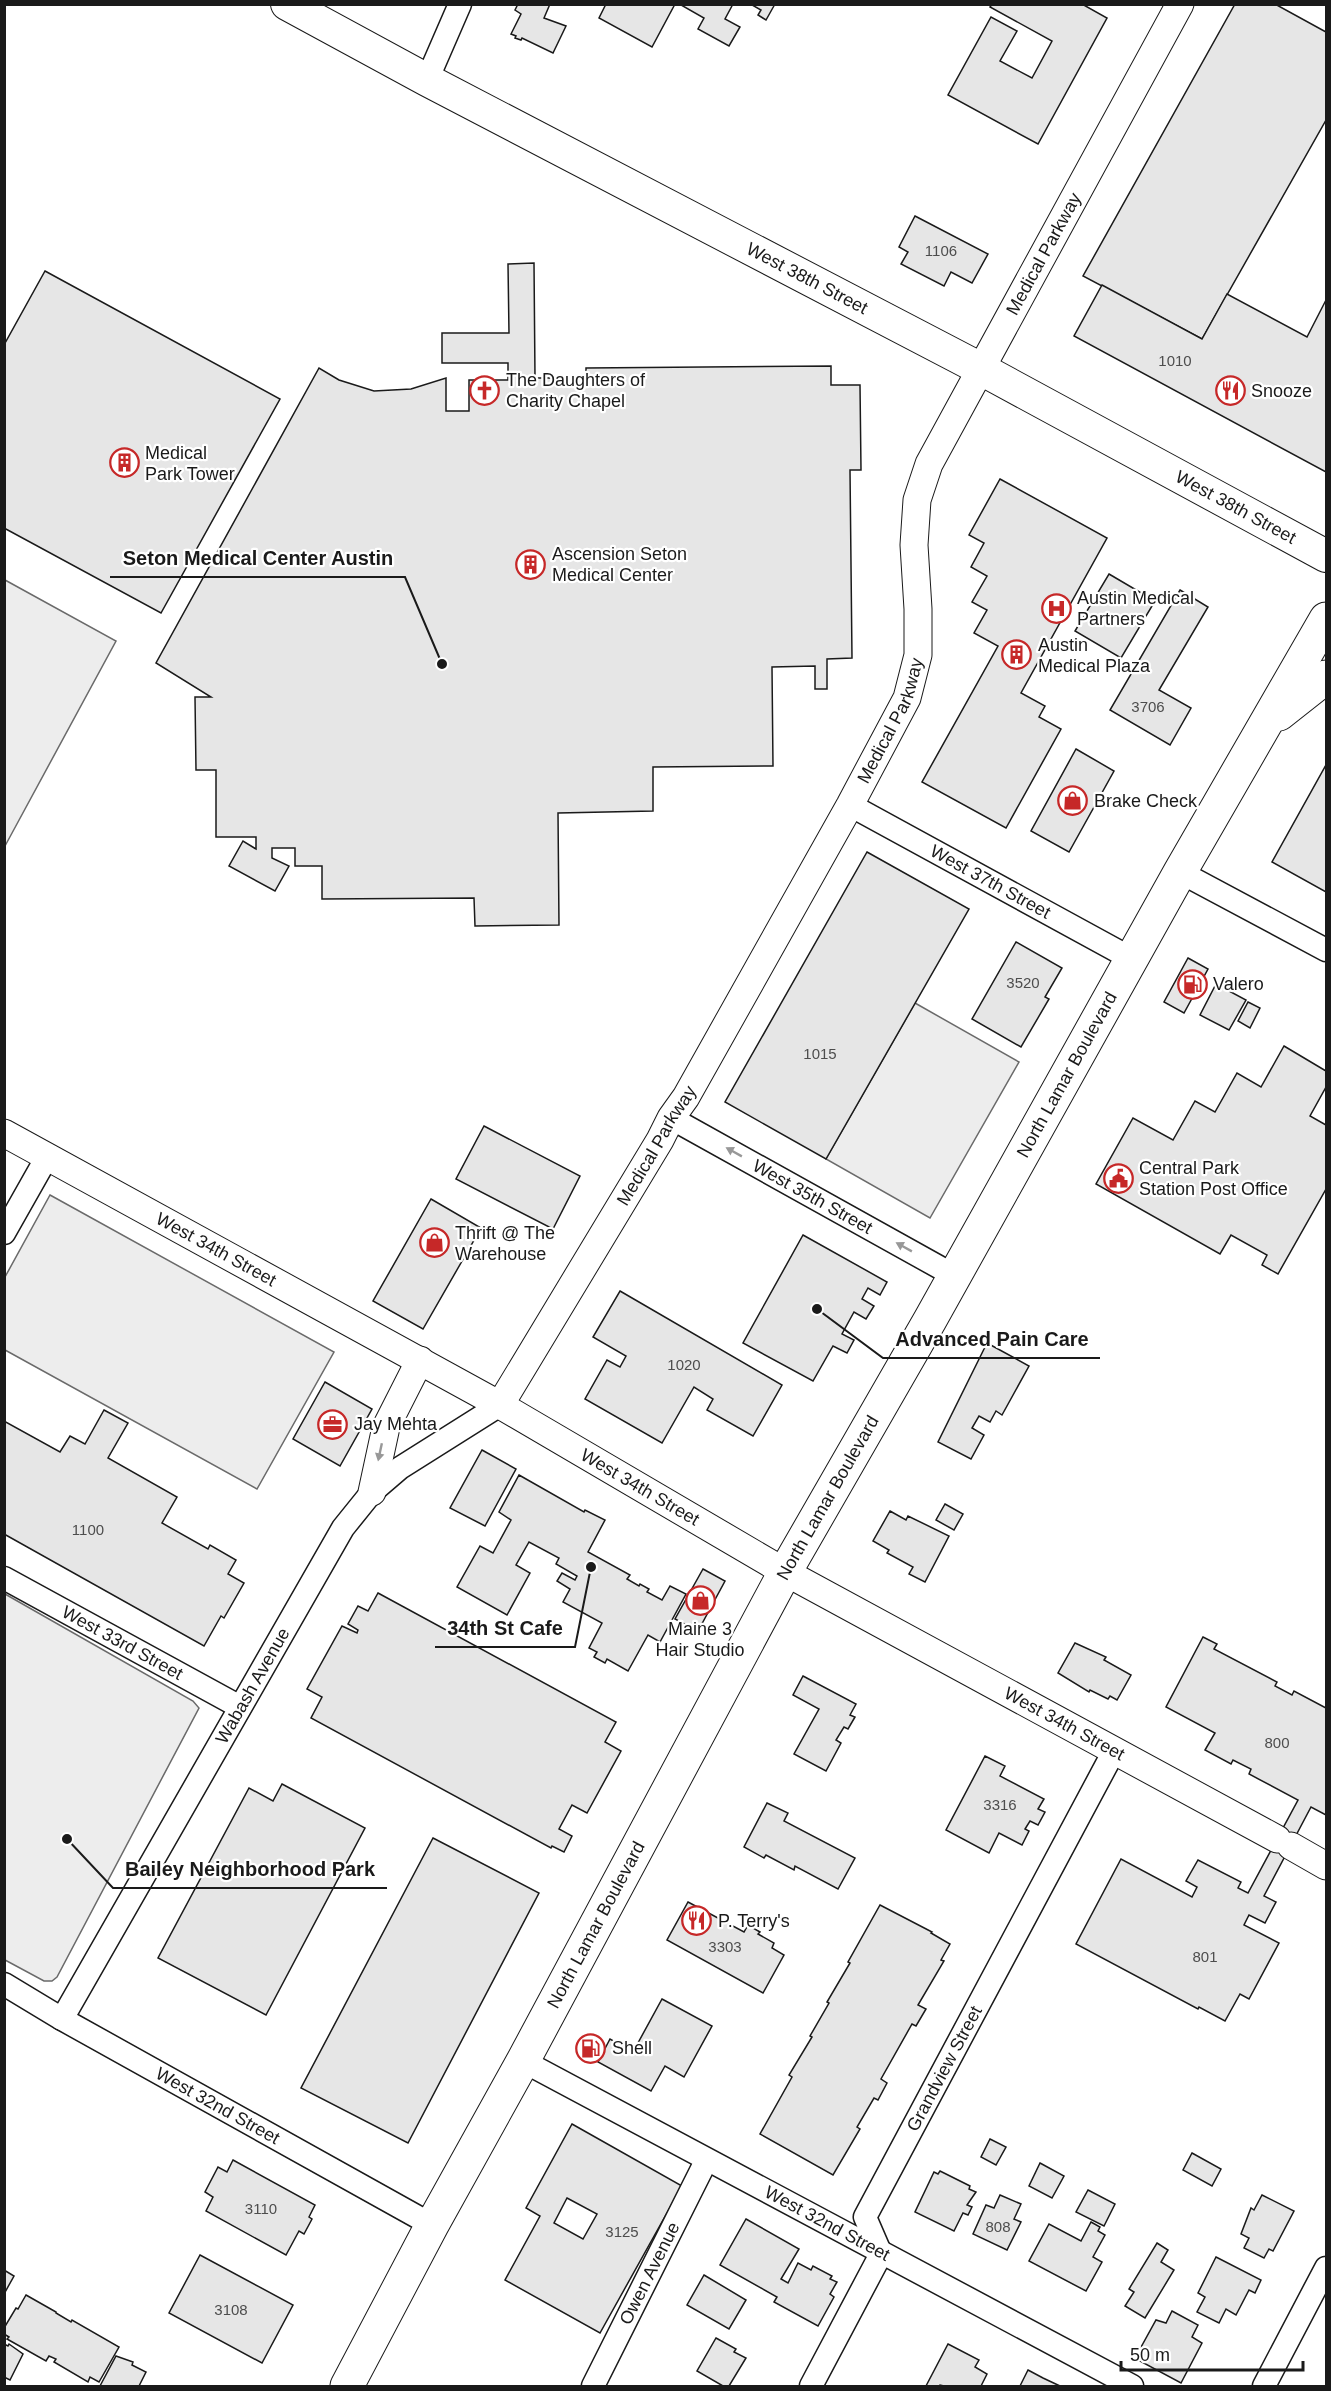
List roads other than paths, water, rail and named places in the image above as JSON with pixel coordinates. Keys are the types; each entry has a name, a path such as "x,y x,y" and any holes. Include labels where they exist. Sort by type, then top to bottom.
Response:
{"main road":[{"name":"West 38th Street","path":"287,4 427,80 981,369 1326,556"},
{"name":"North Lamar Boulevard","path":"347,2386 432,2224 523,2061 785,1572 955,1276 1180,872 1326,619"},
{"path":"1268,722 1326,677"}],"street":[{"path":"427,80 460,4"},
{"name":"Medical Parkway","path":"500,1405 660,1140 671,1118 686,1097 907,698 918,655 914,545 917,500 928,464 1180,4"},
{"name":"West 37th Street","path":"850,804 1132,959"},
{"path":"1180,872 1326,950"},
{"name":"West 35th Street","path":"671,1118 955,1276"},
{"name":"West 34th Street","path":"4,1132 500,1405 785,1572 1326,1866"},
{"path":"4,1233 47,1157"},
{"path":"372,1492 386,1427 420,1360"},
{"name":"Wabash Avenue","path":"62,2019 343,1528 372,1492 400,1468 500,1405"},
{"name":"West 33rd Street","path":"4,1578 240,1707"},
{"name":"Grandview Street","path":"881,2254 865,2217 1114,1751"},
{"name":"West 32nd Street","path":"4,1984 62,2019 432,2224"},
{"name":"West 32nd Street","path":"523,2061 706,2161 1132,2386"},
{"name":"Owen Avenue","path":"593,2386 706,2161"},
{"path":"811,2386 881,2254"},
{"path":"1264,2386 1326,2268"}],"place":[{"name":"The Daughters of Charity Chapel","path":"485,390"},
{"name":"Snooze","path":"1230,391"},
{"name":"Medical Park Tower","path":"124,463"},
{"name":"Ascension Seton Medical Center","path":"531,564"},
{"name":"Austin Medical Partners","path":"1056,608"},
{"name":"Austin Medical Plaza","path":"1017,655"},
{"name":"Seton Medical Center Austin","path":"442,664"},
{"name":"Brake Check","path":"1073,801"},
{"name":"Valero","path":"1192,984"},
{"name":"Central Park Station Post Office","path":"1118,1178"},
{"name":"Thrift @ The Warehouse","path":"434,1243"},
{"name":"Advanced Pain Care","path":"817,1309"},
{"name":"Jay Mehta","path":"333,1424"},
{"name":"34th St Cafe","path":"591,1567"},
{"name":"Maine 3 Hair Studio","path":"700,1600"},
{"name":"Bailey Neighborhood Park","path":"67,1839"},
{"name":"P. Terry's","path":"697,1921"},
{"name":"Shell","path":"591,2048"}]}
